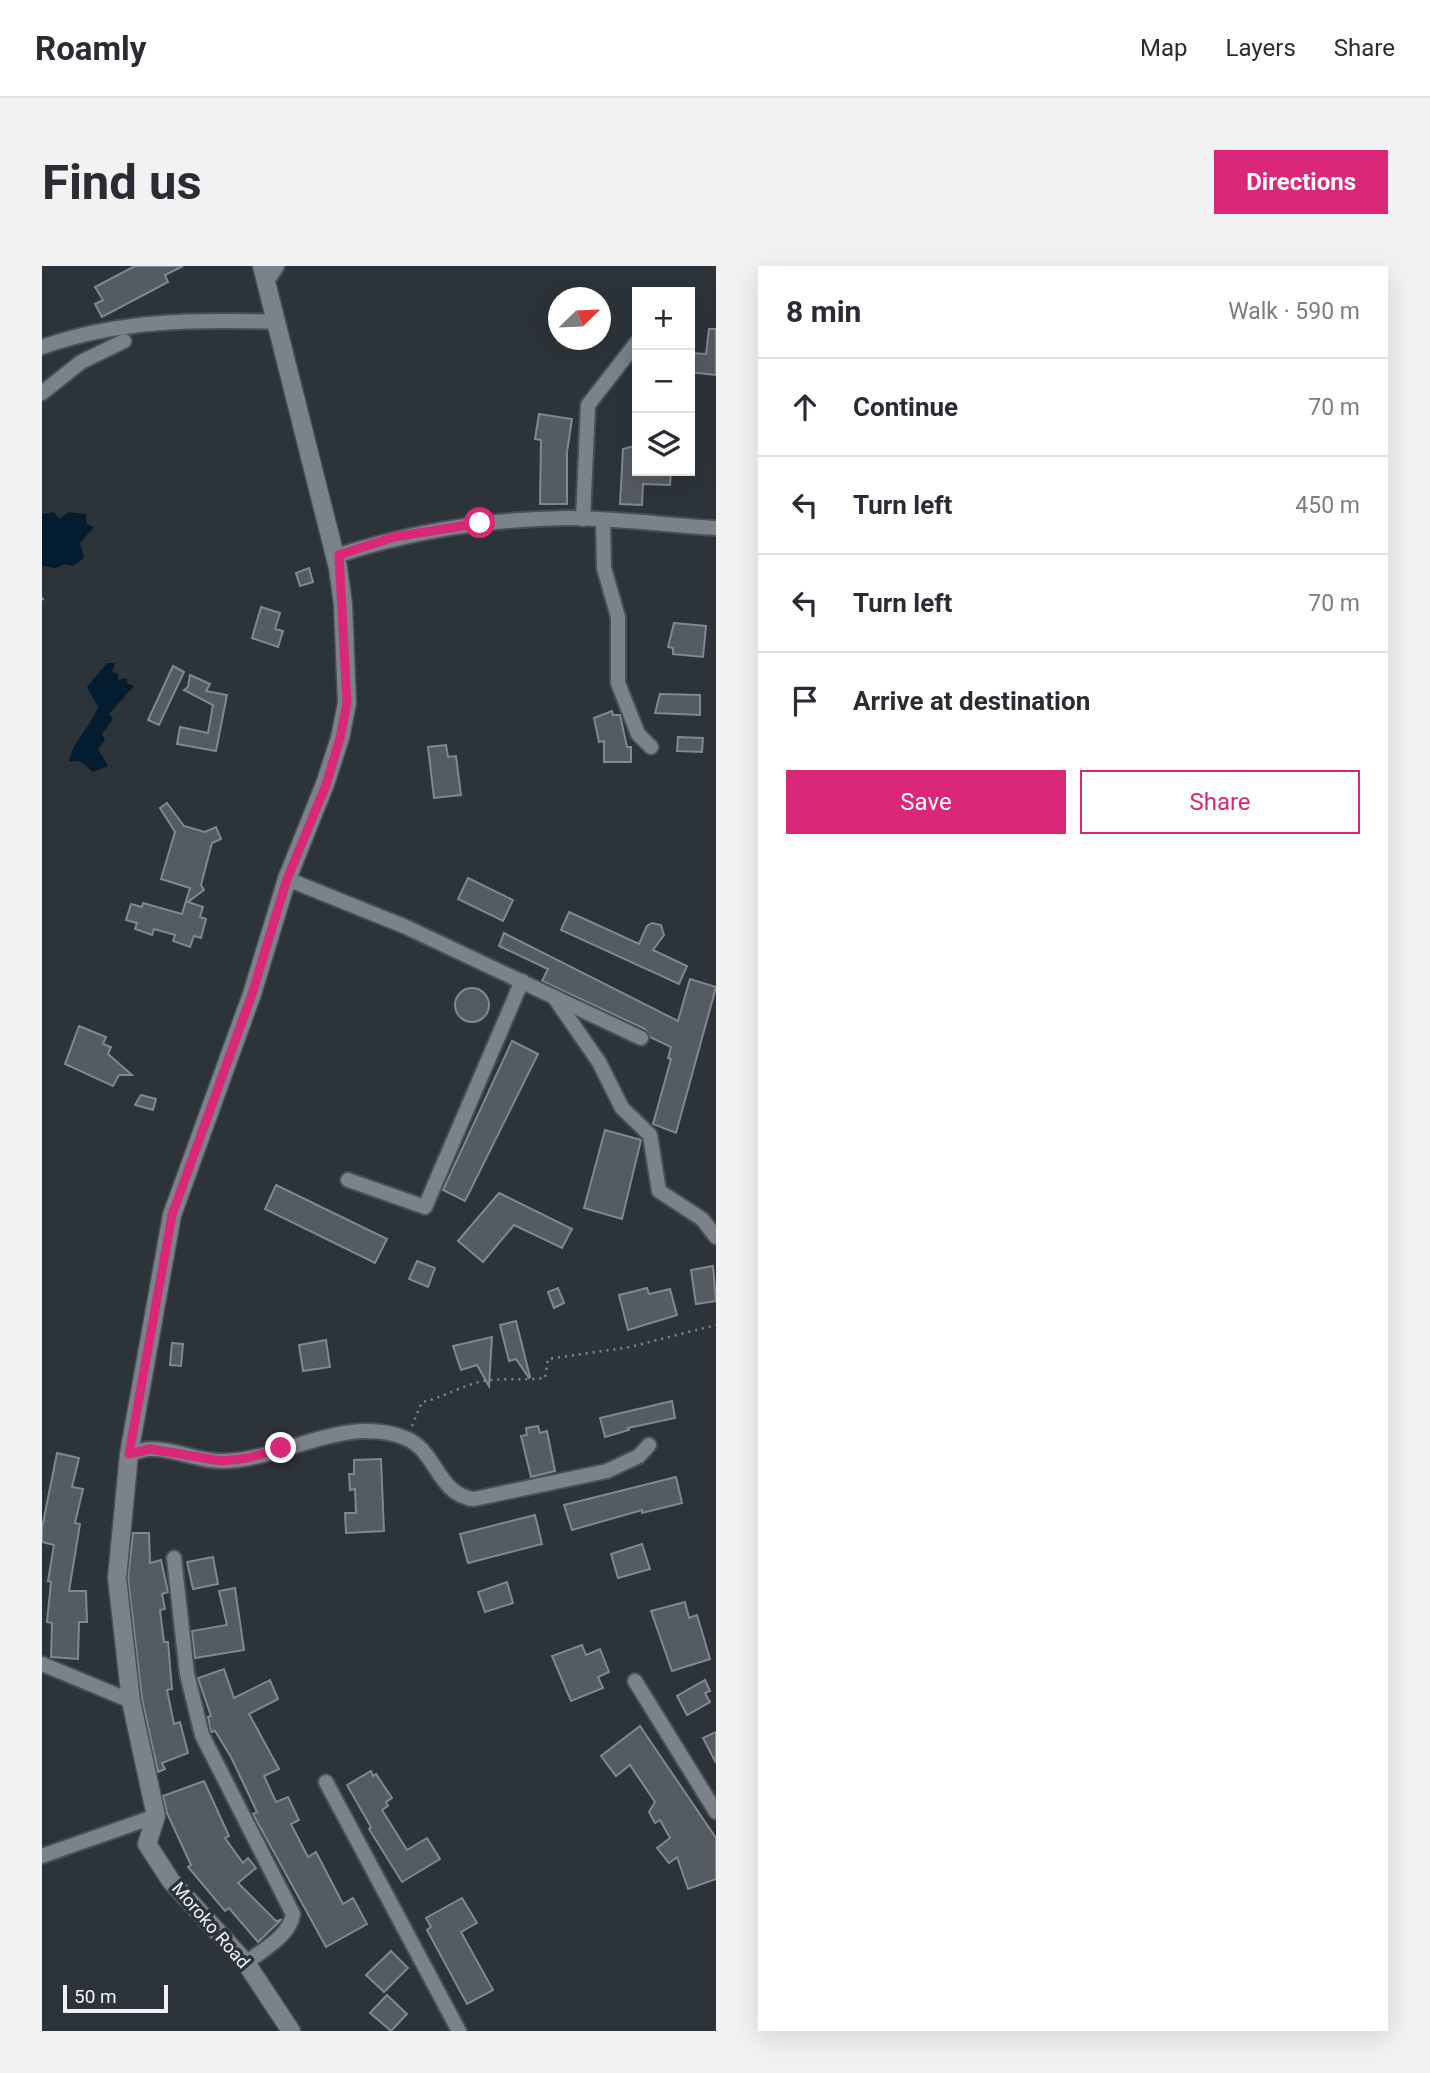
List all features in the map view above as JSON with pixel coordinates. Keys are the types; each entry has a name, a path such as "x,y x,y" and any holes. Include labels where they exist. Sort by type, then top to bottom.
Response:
{"street":[{"path":"42,1856 156,1816 131,1701 117,1578 129,1454 172,1215 252,994 287,879 326,785 347,703 343,604 338,568 264,274 277,266"},
{"path":"42,347 118,327 200,319 276,322"},
{"path":"42,393 81,362 124,341"},
{"path":"583,519 588,405 632,348"},
{"path":"338,568 339,555 418,532 480,523 583,519 716,528"},
{"path":"603,521 604,568 618,617 618,682 638,734 651,747"},
{"path":"287,879 406,928 641,1038"},
{"path":"348,1180 425,1207 522,981"},
{"path":"553,995 599,1062 622,1108 650,1135 659,1191 702,1219 716,1237"},
{"path":"129,1454 150,1449 222,1461 248,1458 364,1431 404,1437 430,1462 451,1491 457,1496 474,1499 607,1471 639,1455 649,1445"},
{"path":"174,1558 187,1674 202,1735 293,1914 292,1922 282,1935 246,1963"},
{"path":"42,1664 131,1701"},
{"path":"635,1681 716,1812"},
{"path":"326,1782 459,2031"},
{"name":"Moroko Road","path":"156,1816 147,1844 171,1881 246,1963 291,2031"}],"path":[{"path":"404,1437 422,1402 441,1398 471,1384 482,1381 545,1378 548,1359 630,1347 716,1325"}],"water":[{"path":"54,512 59,519 69,512 86,514 87,524 94,527 80,543 84,558 73,566 42,566 42,514"},
{"path":"107,663 115,663 112,672 118,674 118,680 126,678 128,684 134,686 109,714 113,719 102,734 105,740 98,749 108,766 92,772 82,763 69,762 74,748 98,707 87,687"}],"building":[{"path":"135,266 183,266 165,275 168,282 102,317 95,304 103,300 95,287"},
{"path":"709,329 716,329 716,375 695,373 695,353 706,354"},
{"path":"539,414 572,419 567,452 567,504 540,504 541,440 535,439"},
{"path":"632,446 632,476 671,476 670,485 643,484 642,505 620,504 623,449"},
{"path":"309,568 313,582 300,586 296,573"},
{"path":"261,607 280,613 275,629 283,631 278,647 252,638"},
{"path":"674,623 706,626 703,657 673,654 673,648 668,647"},
{"path":"173,666 184,672 159,725 148,720"},
{"path":"190,675 210,684 206,691 227,695 216,751 177,744 180,727 208,733 213,705 184,690 188,687"},
{"path":"660,694 700,695 700,715 655,713"},
{"path":"612,711 613,715 620,715 627,747 631,747 631,762 604,762 604,741 599,742 594,718"},
{"path":"678,737 703,738 702,752 677,751"},
{"path":"446,745 448,757 456,756 461,795 434,798 428,747"},
{"path":"167,803 184,826 205,832 216,827 221,839 212,843 201,885 204,890 188,902 203,907 200,917 206,919 201,938 194,936 190,947 173,941 175,935 154,929 152,935 135,929 137,923 126,920 131,904 142,907 143,903 182,914 190,888 161,879 175,832 160,808"},
{"path":"468,878 513,900 503,921 458,899"},
{"path":"569,912 639,944 647,926 652,923 661,925 664,935 653,950 687,966 679,984 561,930"},
{"path":"504,933 678,1021 690,979 716,987 676,1133 653,1124 671,1059 668,1058 671,1047 650,1037 645,1029 542,981 548,969 499,946"},
{"path":"472,988 484,993 489,1005 484,1017 472,1022 460,1017 455,1005 460,993"},
{"path":"79,1026 106,1037 103,1044 111,1047 108,1054 132,1075 119,1075 113,1086 65,1064"},
{"path":"512,1041 538,1054 465,1201 443,1190"},
{"path":"141,1095 156,1099 153,1110 135,1105"},
{"path":"605,1130 641,1140 622,1219 584,1208"},
{"path":"276,1185 387,1239 375,1263 265,1209"},
{"path":"499,1193 572,1229 562,1248 514,1225 483,1262 458,1241"},
{"path":"417,1261 435,1268 428,1287 409,1279"},
{"path":"713,1266 716,1301 696,1304 691,1270"},
{"path":"558,1288 564,1303 554,1308 548,1292"},
{"path":"647,1288 649,1294 670,1289 677,1315 628,1330 619,1295"},
{"path":"516,1321 529,1378 516,1359 509,1361 500,1325"},
{"path":"492,1337 489,1386 477,1365 461,1370 453,1346"},
{"path":"326,1340 330,1367 303,1371 299,1345"},
{"path":"172,1343 183,1344 181,1366 170,1365"},
{"path":"672,1401 675,1418 628,1428 629,1430 605,1437 600,1418"},
{"path":"538,1426 540,1433 547,1431 555,1471 531,1477 521,1436 527,1435 526,1428"},
{"path":"57,1453 79,1458 72,1487 83,1489 75,1523 80,1524 69,1591 86,1591 87,1622 79,1622 78,1659 51,1657 52,1623 47,1622 51,1582 48,1581 54,1545 42,1542 42,1528"},
{"path":"381,1459 384,1531 346,1533 345,1513 356,1513 355,1489 350,1490 349,1474 354,1474 354,1460"},
{"path":"676,1477 682,1503 642,1513 642,1510 572,1530 564,1505"},
{"path":"535,1515 542,1544 468,1563 460,1534"},
{"path":"133,1533 149,1533 150,1563 161,1560 168,1592 162,1594 165,1609 160,1610 164,1642 168,1642 172,1689 167,1690 174,1724 180,1722 188,1753 162,1763 165,1769 158,1772 142,1699 128,1578"},
{"path":"642,1544 650,1569 618,1578 611,1554"},
{"path":"213,1557 218,1584 193,1589 187,1562"},
{"path":"507,1582 513,1603 485,1612 478,1592"},
{"path":"235,1588 244,1650 195,1658 192,1631 227,1625 219,1591"},
{"path":"685,1602 689,1618 697,1615 710,1659 672,1671 651,1611"},
{"path":"582,1645 586,1655 600,1649 609,1672 598,1677 603,1688 571,1701 552,1656"},
{"path":"224,1669 234,1698 270,1680 278,1699 249,1714 279,1769 264,1776 276,1802 288,1797 299,1820 291,1824 308,1857 316,1852 343,1904 353,1898 367,1924 326,1947 253,1814 257,1812 231,1757 215,1731 211,1732 208,1717 211,1716 198,1678"},
{"path":"705,1680 710,1691 705,1693 710,1702 687,1715 677,1696"},
{"path":"640,1726 716,1838 716,1879 688,1889 677,1857 669,1863 657,1848 670,1838 660,1820 655,1823 649,1812 655,1802 630,1765 616,1776 601,1756"},
{"path":"716,1732 716,1763 703,1738"},
{"path":"371,1771 373,1776 376,1774 392,1798 382,1810 407,1850 427,1838 440,1859 402,1882 369,1829 371,1827 347,1785"},
{"path":"204,1781 229,1836 225,1838 243,1863 248,1858 256,1868 238,1883 276,1921 281,1920 258,1942 229,1908 225,1911 188,1867 191,1865 167,1813 163,1796"},
{"path":"462,1898 477,1923 461,1932 493,1990 467,2004 427,1930 431,1927 426,1918"},
{"path":"391,1951 408,1968 384,1992 366,1975"},
{"path":"387,1995 407,2014 391,2031 370,2013"}],"route":[{"path":"281,1448 248,1458 222,1461 150,1449 129,1454 172,1215 252,994 287,879 326,785 340,738 347,703 346,644 339,555 394,537 480,523"}]}
